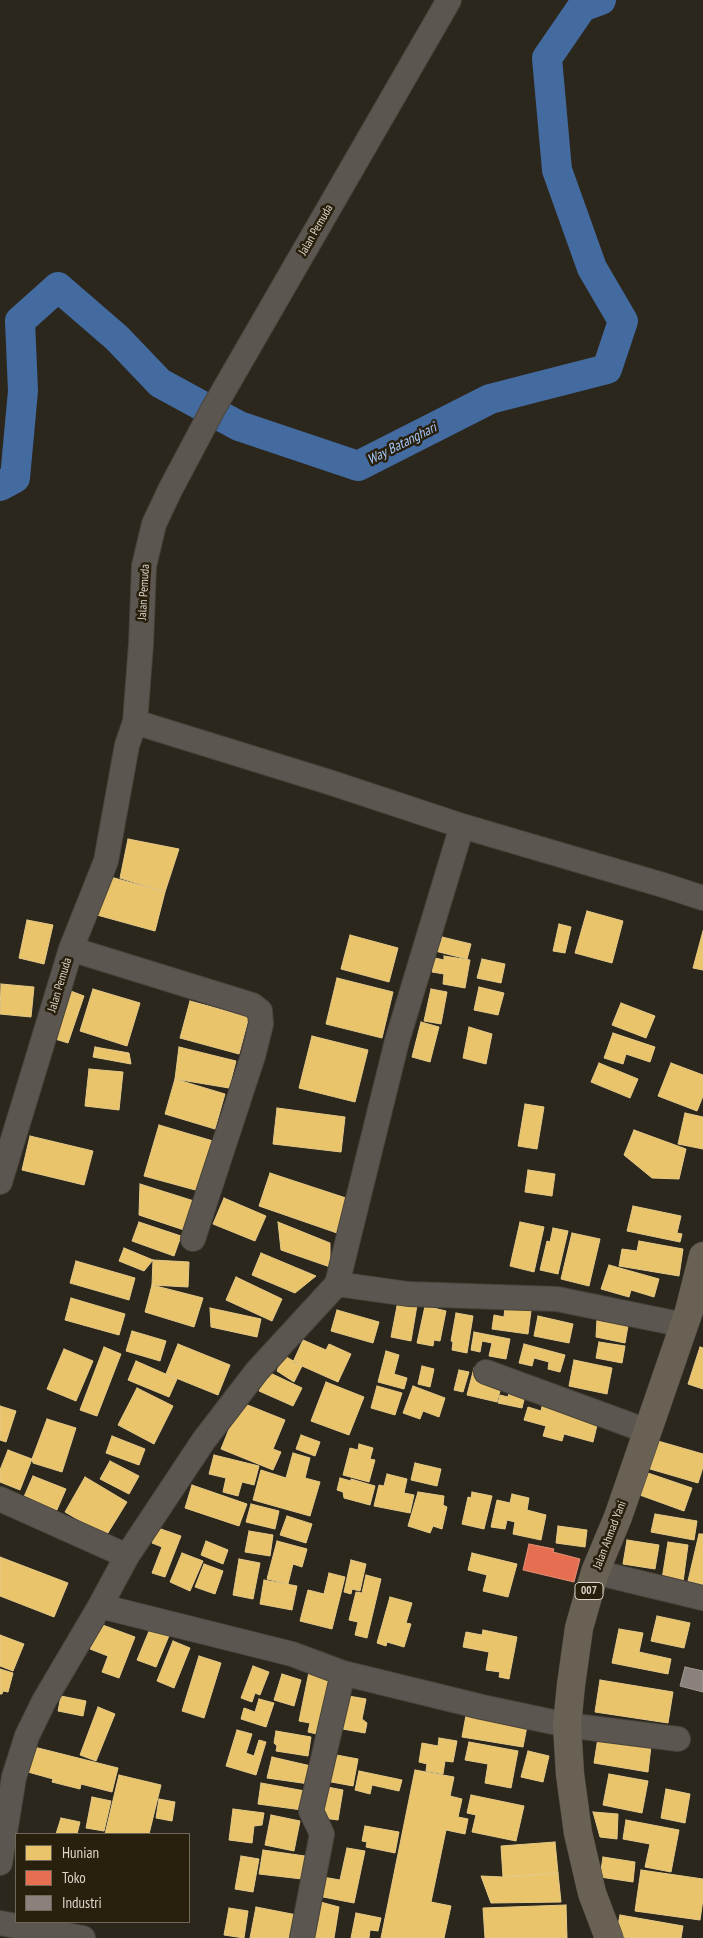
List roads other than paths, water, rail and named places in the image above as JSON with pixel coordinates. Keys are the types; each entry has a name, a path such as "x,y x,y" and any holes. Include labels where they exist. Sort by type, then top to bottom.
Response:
{"main road":[{"name":"Jalan Ahmad Yani","path":"609,1938 592,1893 578,1833 570,1774 567,1725 580,1628 595,1572 618,1517 647,1431 692,1317 703,1256"}],"street":[{"name":"Jalan Pemuda","path":"0,1182 72,949 106,861 127,745 135,722 144,566 154,524 182,466 213,409 449,0"},
{"path":"135,722 332,783 462,826 703,898"},
{"path":"0,1863 14,1777 27,1736 44,1701 127,1556 204,1440 257,1370 337,1284 397,1042 462,826"},
{"path":"72,949 252,1005 260,1010 261,1024 253,1056 193,1239"},
{"path":"337,1284 408,1294 557,1299 692,1317"},
{"path":"486,1372 647,1431"},
{"path":"0,1499 127,1556"},
{"path":"595,1572 703,1598"},
{"path":"100,1606 292,1654 343,1672 482,1707 567,1725 678,1739"},
{"path":"302,1938 322,1834 311,1811 343,1672"},
{"path":"0,1923 83,1938"}],"waterway":[{"name":"Way Batanghari","path":"0,486 15,478 23,391 20,321 58,287 117,338 160,383 239,426 358,466 490,399 607,369 623,321 592,268 557,170 547,58 582,7 601,0"}]}
